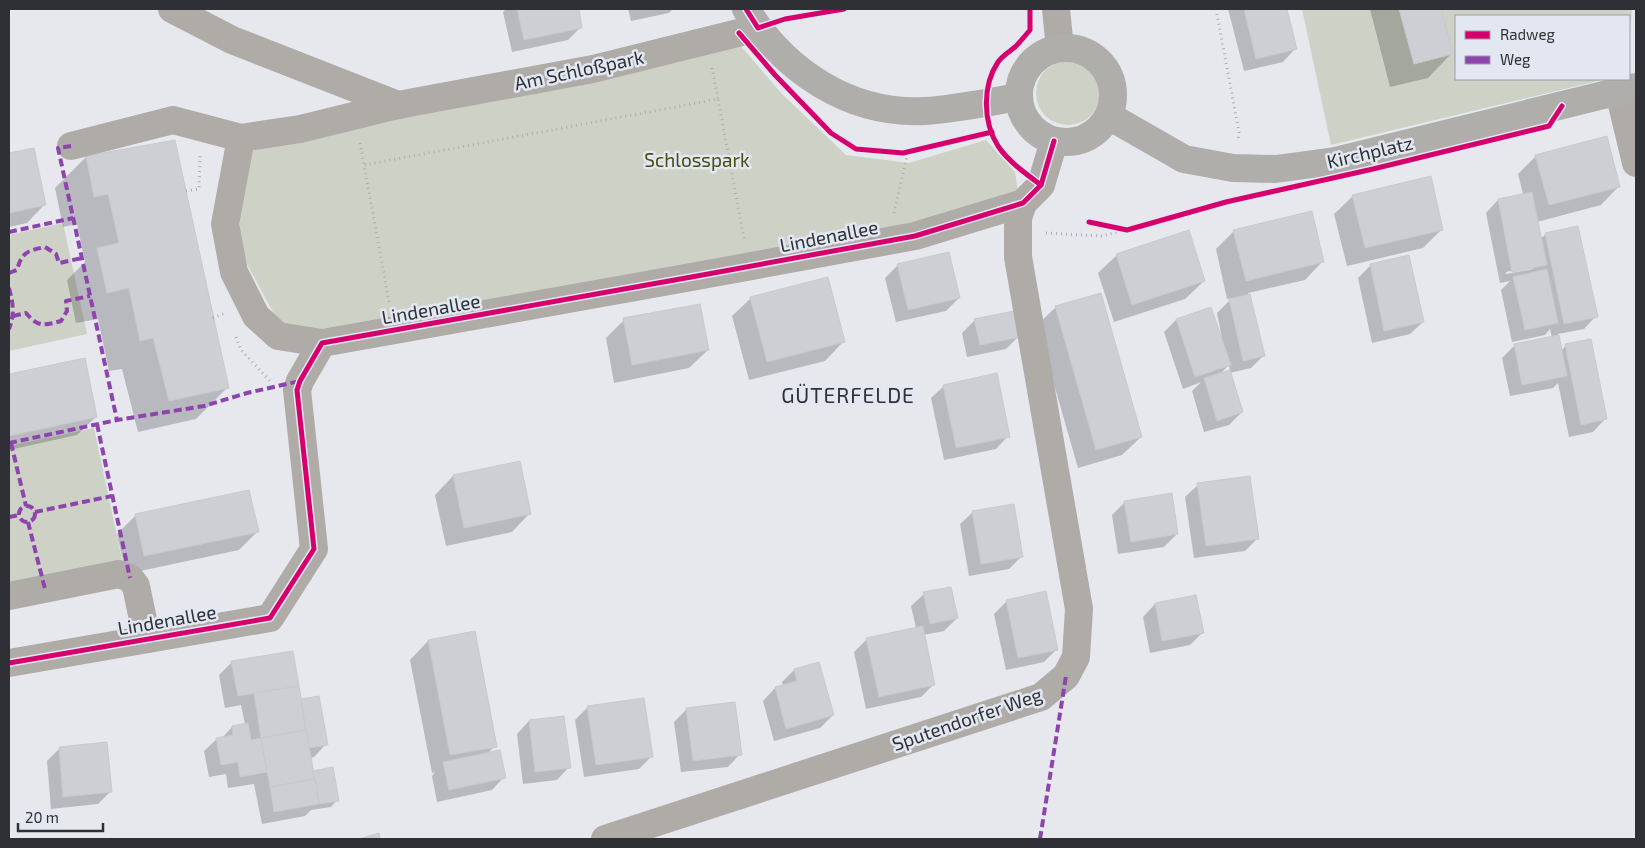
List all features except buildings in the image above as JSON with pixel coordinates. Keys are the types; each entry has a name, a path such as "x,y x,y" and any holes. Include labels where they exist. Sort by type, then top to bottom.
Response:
{"main road":[{"path":"752,19 772,46 813,80 840,94 866,104 894,109 923,111 1019,97"},
{"path":"1060,48 1074,49 1088,54 1100,62 1108,74 1113,88 1113,102 1109,116 1099,130 1086,139 1070,143 1054,142 1040,135 1029,125 1022,112 1019,97 1020,83 1030,65 1046,52 1060,48"},
{"name":"Kirchplatz","path":"1109,116 1184,159 1233,168 1276,169 1335,161 1628,90"}],"street":[{"path":"172,9 232,40 398,105"},
{"path":"1056,9 1060,48"},
{"name":"Am Schloßpark","path":"241,138 300,129 398,105 593,69 752,19"},
{"path":"1628,90 1636,163"},
{"path":"71,146 173,120 241,138"},
{"name":"Lindenallee","path":"241,138 225,224 234,272 256,316 278,336 322,343 915,236 1023,203 1040,185 1054,142"},
{"name":"Sputendorfer Weg","path":"605,839 1041,697 1066,676 1076,657 1079,609 1018,257 1018,218 1023,203"},
{"name":"Lindenallee","path":"9,663 270,618 314,549 297,390 300,381 322,343"},
{"path":"9,596 119,574 130,578 136,586 147,639"}],"path":[{"path":"785,19 844,9"},
{"path":"1216,9 1239,132"},
{"path":"395,330 364,165 718,99 749,266"},
{"path":"186,191 199,188 200,152 208,129"},
{"path":"887,240 908,152"},
{"path":"1018,232 1100,236 1127,230"},
{"path":"213,318 225,313 228,320"},
{"path":"235,335 242,350 276,386"}],"green space":[{"path":"1302,9 1632,9 1630,28 1630,15 1455,15 1455,80 1602,80 1331,145"},
{"name":"Schlosspark","path":"740,45 782,94 846,155 909,163 986,140 1015,172 1018,191 913,226 297,333 275,316 240,251 239,192 251,148 277,146 346,131 375,119"},
{"path":"1068,61 1080,63 1091,70 1098,81 1100,93 1098,105 1091,116 1080,123 1068,125 1056,123 1045,116 1038,105 1036,93 1038,81 1045,70 1056,63"},
{"path":"63,223 87,334 9,351 9,235"},
{"path":"94,428 122,560 9,585 9,446"}],"marked path":[{"path":"71,146 58,148 117,420"},
{"path":"9,232 73,218"},
{"path":"9,273 17,270 21,259 26,253 45,247 56,254 59,263 82,258"},
{"path":"9,288 13,308 9,329"},
{"path":"13,316 26,313 38,323 55,323 61,321 67,311 66,301 90,296"},
{"path":"9,443 117,420 204,406 247,393 300,381"},
{"path":"97,424 130,578"},
{"path":"11,443 26,506"},
{"path":"35,512 112,496"},
{"path":"27,506 33,508 35,514 33,520 27,522 21,520 19,514 21,508 27,506"},
{"path":"9,517 19,515"},
{"path":"28,522 45,589"},
{"path":"1040,839 1066,676"}],"cycle path":[{"path":"746,9 758,28 785,19 844,9"},
{"path":"1030,9 1030,30 998,62 989,82 986,104 989,126 1002,152 1023,172 1041,185"},
{"path":"739,33 775,75 831,133 856,149 903,153 992,132"},
{"path":"1089,222 1127,230 1226,202 1373,169 1549,126 1562,106"},
{"path":"9,663 270,618 314,549 297,390 300,381 322,343 915,236 1023,203 1041,185 1054,141"}],"district":[{"name":"GÜTERFELDE","path":"848,396"}]}
